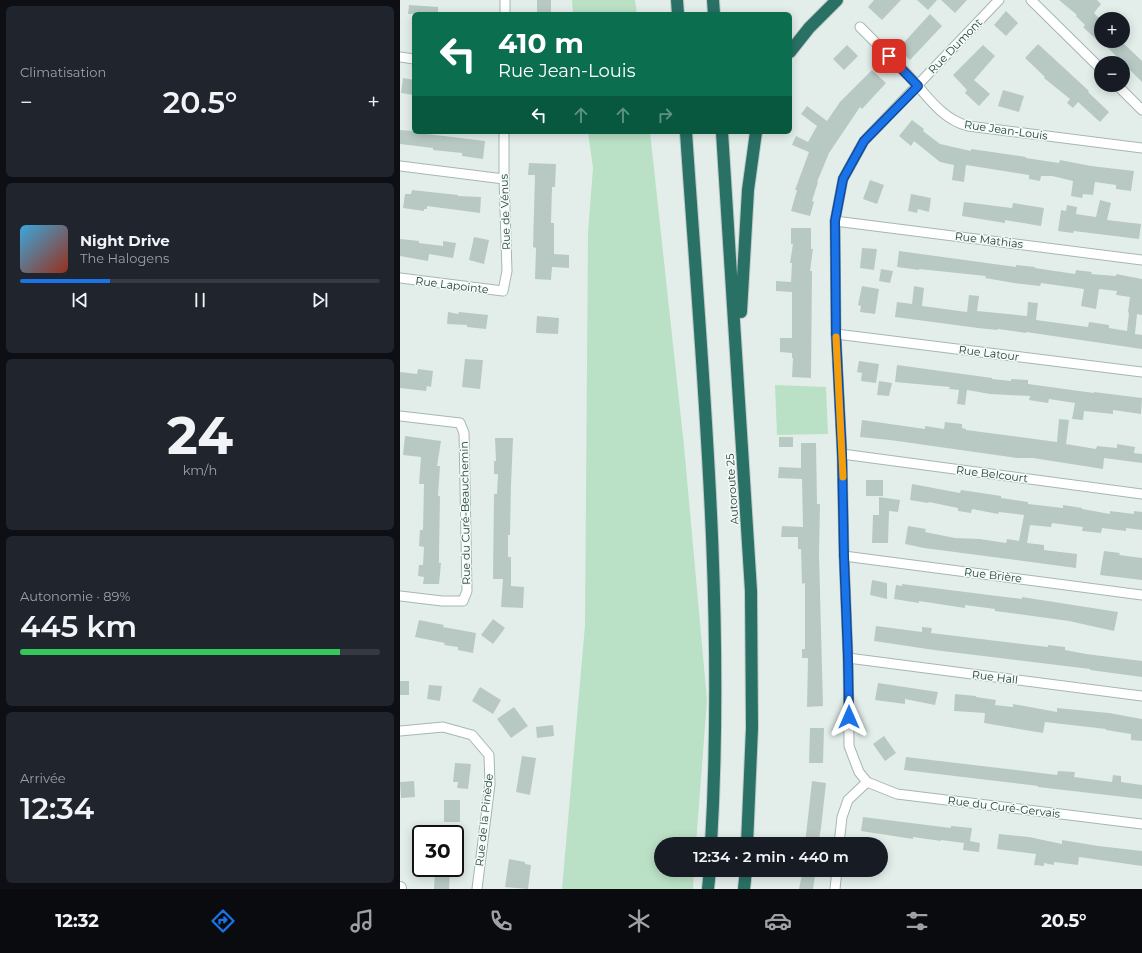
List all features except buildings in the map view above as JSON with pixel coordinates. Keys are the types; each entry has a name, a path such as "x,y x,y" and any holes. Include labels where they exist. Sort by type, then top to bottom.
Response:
{"highway":[{"path":"677,0 678,12"},
{"path":"713,0 714,12"},
{"path":"792,49 809,28 837,0"},
{"name":"Autoroute 25","path":"686,134 707,434 715,587 716,699 711,837"},
{"name":"Autoroute 25","path":"722,134 749,544 752,619 752,728 748,837"},
{"path":"737,365 748,190 756,134"},
{"path":"708,889 709,877"},
{"path":"744,889 745,877"}],"street":[{"path":"505,0 505,12"},
{"name":"Rue Dumont","path":"867,782 859,772 849,746 842,454 836,334 835,221 843,179 864,141 999,0"},
{"path":"1031,0 1094,62"},
{"name":"Rue Jean-Louis","path":"860,27 949,118 962,124 1142,148"},
{"path":"400,57 412,59"},
{"path":"1124,92 1142,110"},
{"name":"Rue de Vénus","path":"503,291 507,271 504,134"},
{"path":"400,166 504,179"},
{"name":"Rue Mathias","path":"835,221 1142,260"},
{"name":"Rue Lapointe","path":"400,278 503,291"},
{"name":"Rue Latour","path":"836,334 1142,372"},
{"name":"Rue du Curé-Beauchemin","path":"400,416 460,423 464,434 467,591 462,601 442,601 400,596"},
{"name":"Rue Belcourt","path":"842,454 1142,494"},
{"name":"Rue Brière","path":"844,556 1142,594"},
{"name":"Rue Hall","path":"848,658 1142,696"},
{"name":"Rue de la Pinède","path":"400,731 443,727 472,735 489,755 490,784 477,889"},
{"path":"840,837 842,817 848,800 867,782"},
{"name":"Rue du Curé-Gervais","path":"867,782 897,794 1142,824"},
{"path":"835,889 836,877"}],"green space":[{"path":"572,0 635,0 637,12 573,12"},
{"path":"588,134 650,134 684,446 707,700 697,837 654,837 654,877 694,877 693,889 562,889 585,625 588,232 593,168"},
{"path":"775,385 826,387 828,434 777,435"}],"slow traffic":[{"path":"836,337 843,477"}],"route":[{"path":"849,717 842,454 836,334 835,221 843,179 864,141 918,86 889,56"}]}
